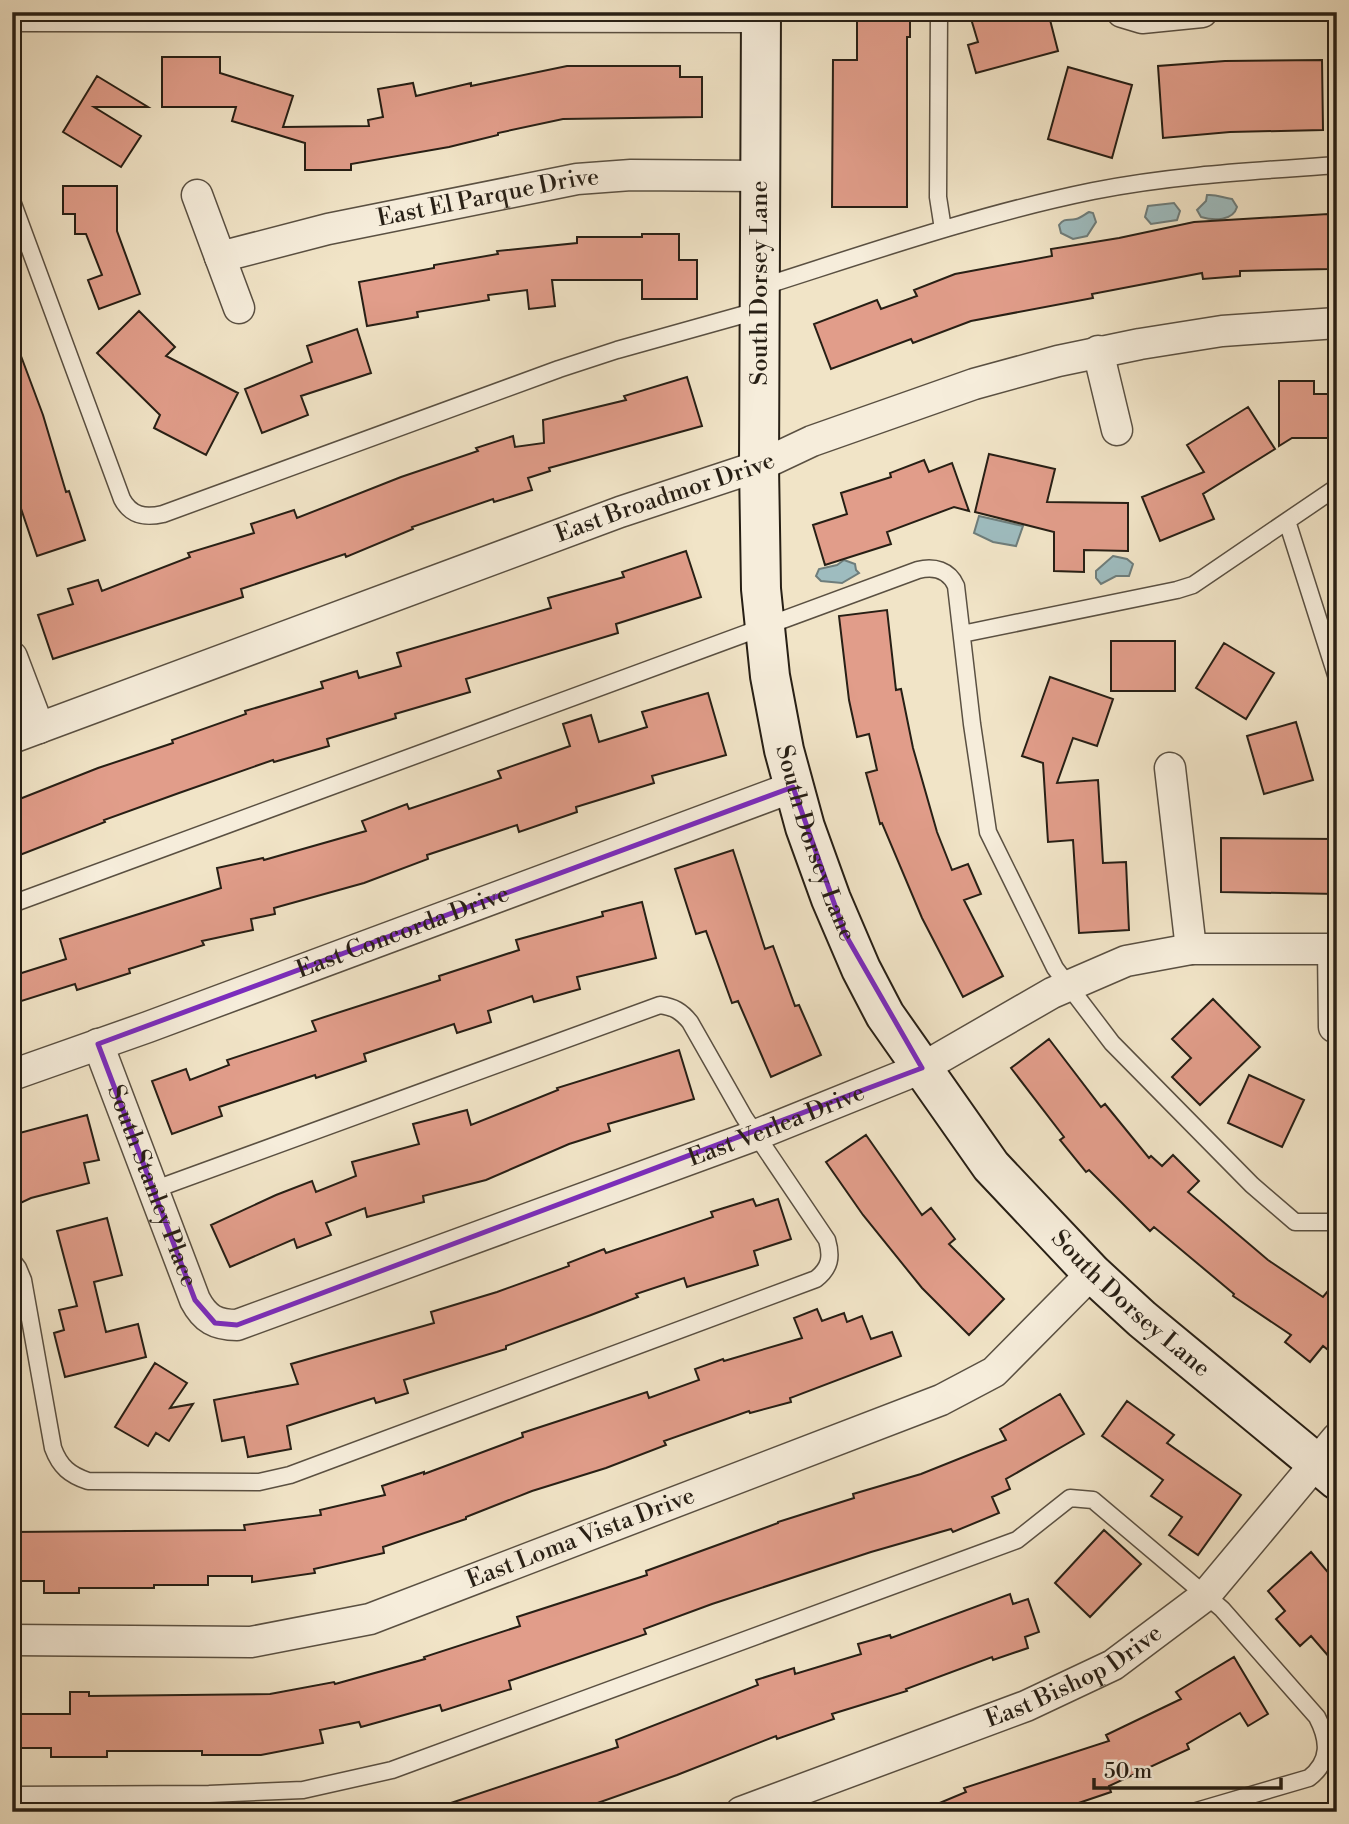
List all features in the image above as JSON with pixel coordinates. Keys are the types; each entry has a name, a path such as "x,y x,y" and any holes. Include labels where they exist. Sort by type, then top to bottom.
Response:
{"street":[{"path":"1122,12 1142,18 1202,12"},
{"name":"South Dorsey Lane","path":"761,18 759,466 764,627 776,711 793,787 831,899 861,969 885,1015 991,1166 1093,1273 1142,1319 1330,1460"},
{"name":"East El Parque Drive","path":"220,257 328,229 577,179 631,176 761,176"},
{"path":"197,195 239,308"},
{"name":"East Broadmor Drive","path":"26,733 620,512 759,466 812,442 933,397 1017,371 1098,351 1222,331 1337,323"},
{"path":"1098,351 1117,430"},
{"path":"12,657 26,733"},
{"path":"1170,768 1191,949"},
{"name":"East Concorda Drive","path":"12,1075 793,787"},
{"name":"East Verlea Drive","path":"215,1323 248,1323 756,1135 922,1068 1069,986 1126,961 1191,949 1335,949"},
{"path":"1334,1027 1335,949"},
{"name":"South Stanley Place","path":"98,1044 195,1300 206,1317 215,1323"},
{"name":"East Loma Vista Drive","path":"12,1640 251,1642 370,1619 941,1399 994,1372 1093,1273"},
{"name":"East Bishop Drive","path":"741,1812 1026,1706 1113,1665 1205,1596 1330,1460"}],"lane":[{"path":"939,12 938,197 943,229"},
{"path":"12,23 761,18"},
{"path":"12,201 122,499 132,512 141,516 163,514 559,369 630,346 943,229 990,215 1122,186 1191,176 1337,165"},
{"path":"962,634 1193,585 1337,487"},
{"path":"1287,521 1337,678"},
{"path":"12,904 918,570 933,568 948,574 954,580 988,831 1055,968 1112,1043 1252,1185 1295,1222 1337,1222"},
{"path":"12,1261 19,1268 23,1280 52,1448 57,1461 66,1471 88,1481 268,1481 290,1475 816,1279 825,1272 830,1262 827,1240 756,1135 690,1021 672,1006 660,1004 153,1190"},
{"path":"12,1794 208,1794 303,1790 392,1770 1017,1540 1070,1498 1093,1500 1222,1609 1317,1717 1327,1742 1326,1758 1319,1770 1309,1778 1193,1812"}],"highlighted area":[{"path":"793,787 845,934 922,1068 237,1325 215,1323 195,1300 98,1044"}],"water":[{"path":"1207,195 1232,199 1237,207 1235,212 1222,219 1201,217 1197,210 1206,201"},
{"path":"1174,203 1180,211 1177,220 1151,224 1145,217 1148,206"},
{"path":"1093,213 1096,222 1087,236 1073,239 1061,233 1059,225 1063,221"},
{"path":"979,516 1023,526 1016,546 993,542 974,533"},
{"path":"1113,556 1127,559 1133,564 1129,576 1116,576 1101,584 1096,578 1096,571"},
{"path":"844,560 855,564 859,573 842,583 821,581 816,576 819,569 837,565"}],"building":[{"path":"857,12 910,12 910,37 907,37 907,207 832,207 833,60 857,60"},
{"path":"969,12 1048,12 1058,51 976,73 968,45 978,42"},
{"path":"162,57 220,57 220,73 293,96 283,127 369,126 368,120 383,117 378,89 413,83 416,96 567,66 680,66 680,77 702,77 702,117 563,119 449,147 351,164 351,170 305,170 305,143 232,121 236,107 162,107"},
{"path":"1322,60 1323,130 1230,132 1163,138 1158,66 1225,61"},
{"path":"1068,67 1132,85 1112,158 1048,139"},
{"path":"97,76 148,107 94,107 141,136 121,167 63,132"},
{"path":"63,186 117,186 117,231 140,294 99,309 88,280 102,275 86,234 75,234 75,214 63,214"},
{"path":"1328,214 1329,269 1240,271 1240,276 1203,279 1202,273 1092,294 1093,298 971,321 913,343 911,339 831,369 814,324 877,300 881,309 917,296 914,290 955,274 1052,256 1051,249 1194,222"},
{"path":"642,234 679,234 679,260 697,260 697,299 642,299 642,280 552,280 555,306 529,309 527,290 488,295 489,300 417,312 418,317 367,326 359,282 498,254 497,251 577,243 577,237 642,237"},
{"path":"139,311 175,347 166,356 238,393 206,455 154,428 160,415 97,353"},
{"path":"357,329 371,373 301,396 308,415 262,433 245,389 312,362 307,346"},
{"path":"15,340 85,540 37,556 12,482 12,341"},
{"path":"687,377 702,426 549,468 550,471 528,478 532,490 494,502 493,499 412,527 413,529 346,557 345,554 241,589 243,597 53,659 38,615 73,604 68,589 98,580 102,591 190,557 188,553 254,533 251,524 294,510 297,518 513,436 515,447 544,443 543,420 626,400 624,396"},
{"path":"1279,381 1314,381 1314,394 1331,394 1331,438 1292,438 1279,446"},
{"path":"1248,407 1275,449 1203,494 1214,519 1160,541 1142,497 1204,472 1187,445"},
{"path":"989,454 1055,469 1047,502 1128,503 1128,551 1084,550 1084,572 1054,571 1054,532 975,512"},
{"path":"924,460 929,472 952,463 969,511 954,507 887,532 891,544 825,565 813,525 847,514 841,493 891,477 890,473"},
{"path":"686,551 701,597 616,624 618,633 466,679 470,692 395,714 396,718 327,739 329,746 274,762 273,760 179,793 12,858 12,802 98,768 173,743 172,740 246,714 245,711 323,688 321,682 357,671 359,678 401,666 397,653 551,608 548,598 624,577 622,572"},
{"path":"887,610 896,690 901,689 913,748 937,832 952,870 968,864 981,894 964,900 1003,976 963,997 922,918 882,823 880,824 866,773 877,770 869,734 857,737 849,700 839,616"},
{"path":"1111,641 1175,641 1175,691 1111,691"},
{"path":"1224,643 1274,673 1246,719 1196,688"},
{"path":"1050,677 1113,699 1097,746 1073,738 1057,783 1098,780 1103,863 1126,862 1129,930 1079,933 1073,840 1048,842 1043,763 1022,756"},
{"path":"708,693 726,755 652,776 654,783 576,807 577,812 519,832 517,825 427,855 428,859 364,883 274,908 275,914 251,919 253,930 202,941 204,945 129,969 130,973 77,990 75,984 12,1004 12,976 66,959 60,939 221,888 217,868 263,858 264,860 366,831 362,821 407,804 409,809 501,778 498,771 570,746 563,724 591,715 599,742 647,727 642,712"},
{"path":"1296,722 1313,780 1264,794 1247,736"},
{"path":"1221,838 1337,839 1337,894 1221,892"},
{"path":"733,850 765,949 773,946 795,1006 799,1005 821,1055 771,1077 738,1001 732,1003 706,931 696,934 675,869"},
{"path":"642,902 656,958 577,977 580,989 534,1002 532,996 488,1011 491,1022 457,1033 454,1024 364,1054 366,1061 219,1107 222,1116 172,1134 152,1081 186,1069 190,1080 229,1065 227,1060 316,1031 312,1021 440,980 439,976 519,950 516,940 603,916 602,912"},
{"path":"1213,999 1260,1047 1200,1105 1172,1077 1191,1058 1172,1039"},
{"path":"1049,1039 1101,1107 1105,1104 1149,1158 1151,1156 1162,1166 1173,1155 1199,1181 1188,1192 1268,1260 1323,1297 1337,1280 1337,1357 1323,1346 1310,1362 1285,1342 1291,1335 1233,1296 1234,1294 1154,1227 1150,1231 1089,1170 1086,1172 1060,1140 1064,1137 1011,1068"},
{"path":"679,1050 694,1099 608,1124 610,1131 569,1144 486,1180 423,1196 424,1202 367,1217 365,1208 326,1223 331,1235 297,1248 294,1239 230,1267 211,1225 312,1181 316,1192 356,1176 352,1162 419,1144 413,1124 467,1110 471,1125 558,1090 557,1088"},
{"path":"1249,1075 1304,1100 1282,1147 1228,1123"},
{"path":"87,1115 99,1160 84,1163 89,1183 31,1198 12,1207 12,1135"},
{"path":"866,1135 922,1215 931,1208 955,1239 949,1244 1004,1299 969,1335 922,1288 863,1215 826,1162"},
{"path":"753,1199 756,1206 778,1199 791,1239 754,1251 758,1265 687,1287 684,1278 636,1294 638,1297 506,1346 506,1349 404,1380 408,1393 376,1403 374,1398 287,1426 291,1449 248,1457 244,1437 222,1441 214,1400 298,1384 291,1364 434,1323 431,1312 569,1266 568,1263 604,1249 606,1253 713,1217 711,1212"},
{"path":"107,1218 122,1275 94,1282 106,1332 138,1324 146,1357 65,1377 54,1333 64,1330 59,1310 77,1306 57,1231"},
{"path":"817,1309 822,1321 844,1313 847,1322 862,1316 871,1339 892,1332 901,1356 790,1398 791,1402 750,1413 749,1411 664,1441 666,1445 606,1468 532,1491 466,1519 383,1547 384,1553 314,1569 315,1573 252,1582 252,1576 208,1576 208,1585 79,1588 79,1593 44,1593 44,1581 13,1581 13,1532 245,1530 244,1525 321,1515 320,1510 385,1495 382,1486 424,1474 523,1437 522,1433 647,1392 649,1398 699,1380 695,1369 802,1338 794,1318"},
{"path":"155,1363 187,1383 170,1408 193,1404 169,1441 156,1433 148,1446 115,1427"},
{"path":"1060,1394 1084,1434 1006,1479 1010,1489 992,1497 999,1513 953,1532 951,1529 871,1552 712,1604 644,1629 646,1634 509,1681 511,1689 442,1711 440,1705 361,1727 359,1722 320,1730 323,1743 261,1755 202,1755 202,1751 107,1751 107,1757 51,1757 51,1748 12,1748 12,1714 70,1714 70,1692 89,1692 89,1696 270,1694 334,1682 335,1684 425,1659 424,1657 520,1626 517,1617 647,1575 646,1571 778,1522 854,1498 853,1494 921,1474 1006,1440 1000,1429"},
{"path":"1127,1401 1174,1435 1167,1443 1241,1495 1198,1555 1169,1535 1182,1517 1151,1496 1163,1480 1102,1436"},
{"path":"1104,1530 1141,1564 1090,1617 1055,1583"},
{"path":"1311,1552 1337,1583 1337,1666 1311,1636 1300,1646 1276,1619 1285,1611 1268,1591"},
{"path":"1010,1594 1013,1604 1028,1599 1039,1632 1025,1637 1028,1648 993,1660 992,1657 906,1689 907,1691 832,1714 834,1719 777,1739 776,1736 572,1812 434,1812 433,1809 618,1747 616,1740 758,1685 756,1680 794,1668 795,1674 861,1654 858,1644 890,1635 891,1638"},
{"path":"1234,1657 1268,1714 1248,1726 1240,1713 1187,1744 1189,1749 1109,1786 1111,1792 1052,1812 918,1812 966,1792 964,1788 1109,1741 1106,1735 1181,1699 1176,1692"}]}
